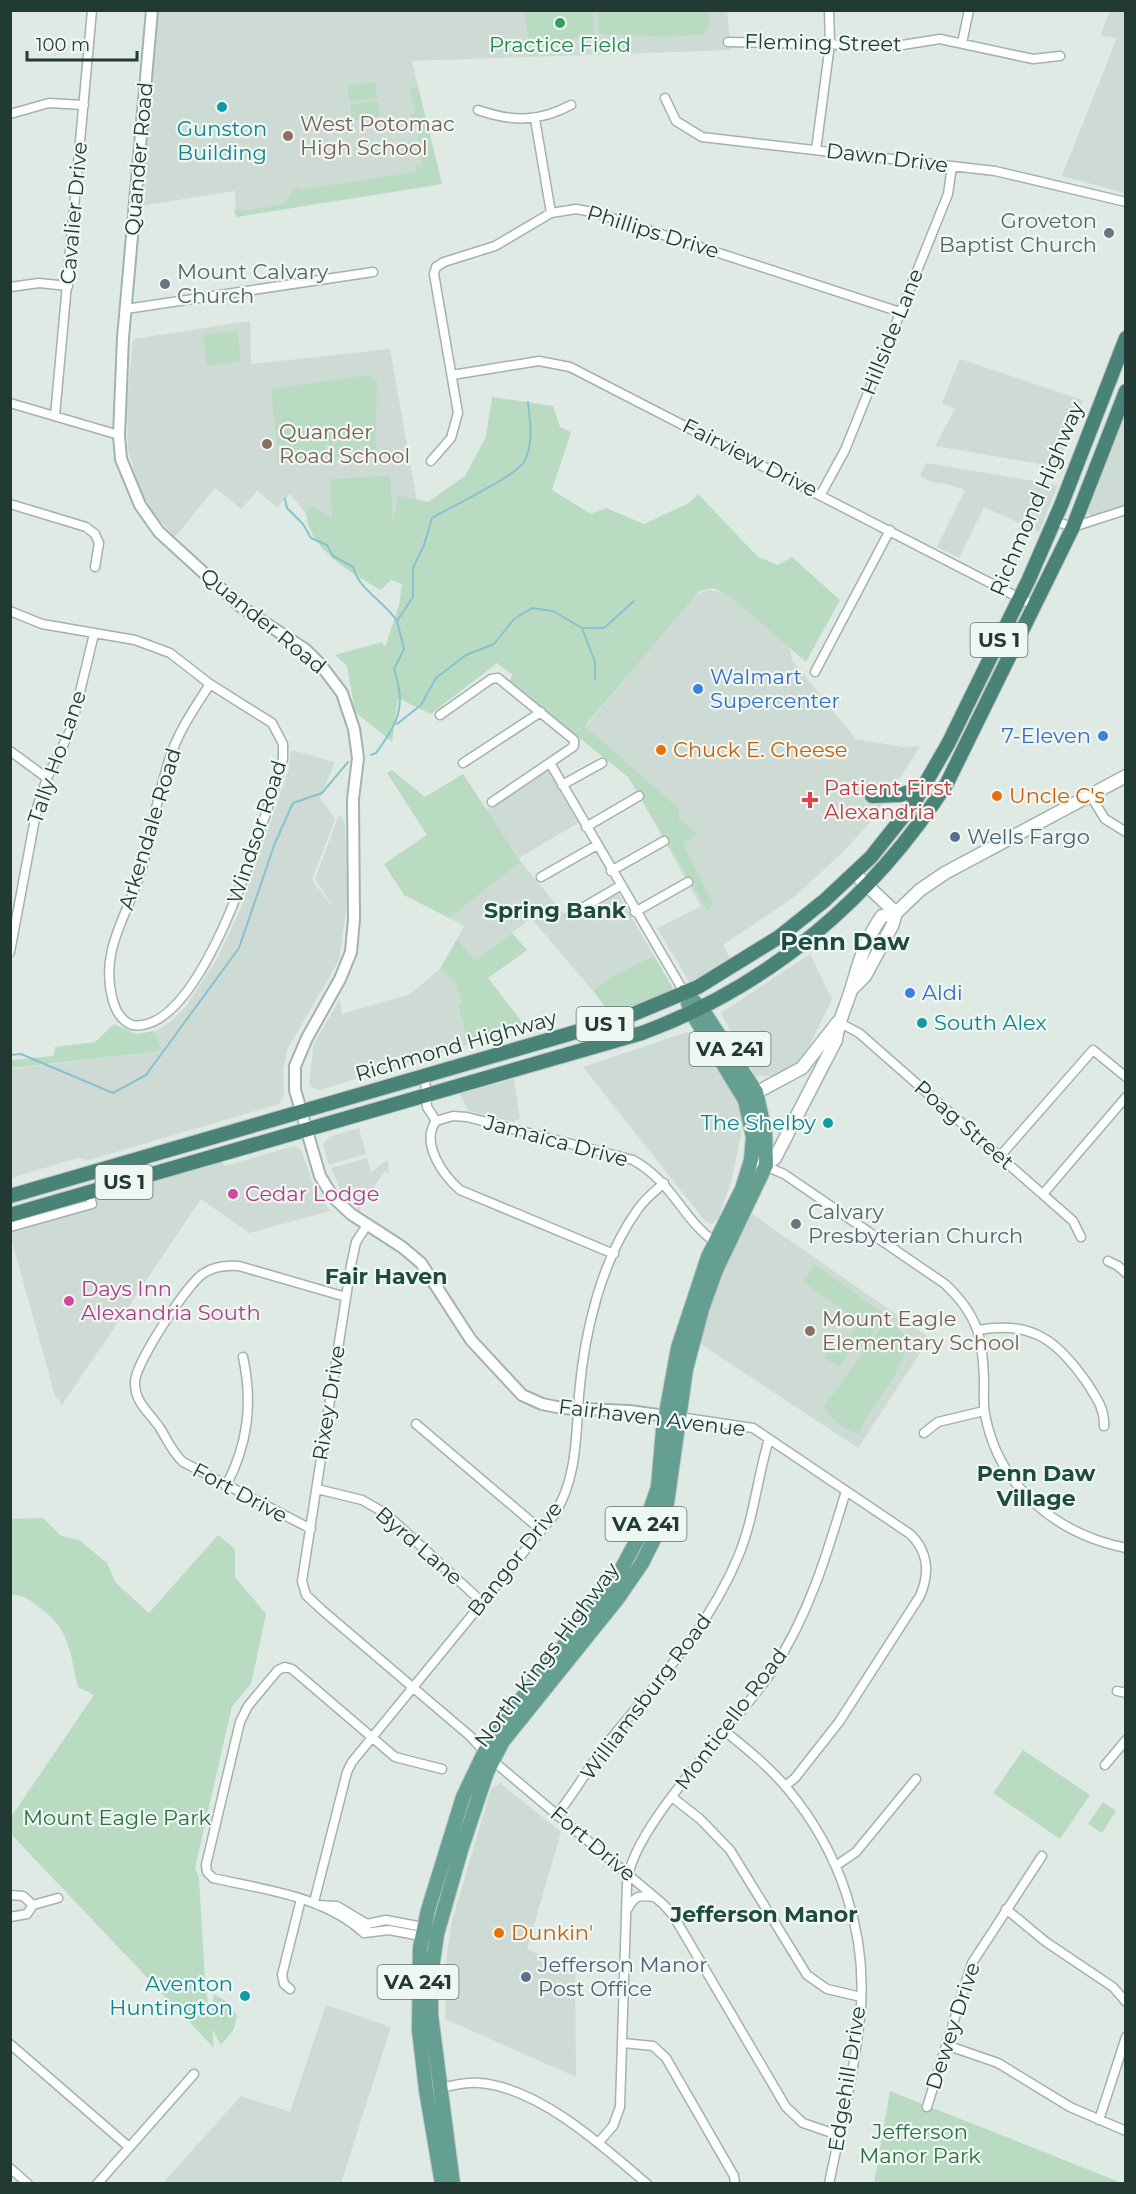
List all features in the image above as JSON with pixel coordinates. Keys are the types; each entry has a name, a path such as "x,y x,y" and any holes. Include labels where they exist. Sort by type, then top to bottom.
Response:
{"highway":[{"name":"Richmond Highway","path":"10,1196 624,1018 721,975 779,937 854,873 894,829 924,787 1020,597 1054,521 1125,338"},
{"name":"Richmond Highway","path":"10,1215 633,1036 697,1011 781,960 818,932 867,887 921,823 947,783 1073,527 1125,391"},
{"path":"872,796 890,796 924,787"}],"main road":[{"name":"North Kings Highway","path":"766,1165 775,1158 836,1040 838,1022 851,990 860,957 882,916 896,913 920,890 945,873 1125,776"},
{"path":"854,873 896,913"},
{"name":"North Kings Highway","path":"672,1417 709,1289 766,1165 765,1132 751,1096 684,992"},
{"name":"North Kings Highway","path":"751,1096 802,1068 838,1022"},
{"name":"North Kings Highway","path":"442,2184 433,2089 418,1979 422,1931 456,1817 489,1755 618,1598 642,1563 667,1503 678,1348 715,1242 742,1190 751,1160 753,1137 751,1096"},
{"name":"North Kings Highway","path":"453,2184 433,2089 430,1975 438,1932 489,1755"},
{"path":"422,1931 438,1932"}],"street":[{"name":"Cavalier Drive","path":"55,416 92,10"},
{"name":"Quander Road","path":"152,10 126,309 119,435 126,475 149,519 240,606 308,652 321,664 342,693 354,729 358,758 353,799 354,919 351,952 340,980 296,1062 295,1090 307,1130"},
{"path":"816,150 830,44 829,10"},
{"path":"962,44 969,10"},
{"name":"Fleming Street","path":"728,42 896,46 940,39 1033,59 1060,56"},
{"name":"Dawn Drive","path":"664,98 676,121 702,137 1012,174 1125,201"},
{"path":"10,114 48,103 84,105"},
{"path":"478,110 501,118 535,119 571,105"},
{"path":"535,119 551,213"},
{"name":"Hillside Lane","path":"821,494 845,450 948,194 952,166"},
{"name":"Phillips Drive","path":"431,461 446,445 457,421 452,375 431,270 438,264 495,246 551,213 576,209 593,212 900,312"},
{"path":"126,309 373,272"},
{"path":"10,287 39,284 68,286"},
{"name":"Fairview Drive","path":"452,375 539,361 563,364 821,494 1035,606"},
{"path":"10,403 119,435"},
{"path":"10,504 90,529 99,543 95,567"},
{"path":"1054,521 1073,527 1125,510"},
{"path":"815,672 890,530"},
{"name":"Windsor Road","path":"10,612 42,624 135,640 157,647 178,658 210,684 272,723 283,744 283,759 243,882 226,922 183,996 163,1018 145,1026 132,1026 118,1014"},
{"name":"Tally Ho Lane","path":"10,952 31,833 47,778 71,729 94,634"},
{"path":"440,715 495,677 502,680 574,740 574,746 492,802"},
{"name":"Arkendale Road","path":"118,1014 109,982 109,961 114,935 140,873 172,751 193,710 210,684"},
{"path":"463,763 540,711"},
{"path":"10,751 47,778"},
{"path":"550,763 611,871 684,992"},
{"path":"562,785 602,763"},
{"path":"1090,795 1105,819 1125,832"},
{"path":"586,827 639,796"},
{"path":"611,871 664,841"},
{"path":"541,877 597,845"},
{"path":"636,912 688,882"},
{"path":"570,915 620,886"},
{"name":"Poag Street","path":"838,1022 859,1033 1001,1155 1073,1221 1081,1237"},
{"path":"1001,1155 1093,1050 1125,1077"},
{"path":"425,1077 428,1110 436,1121 430,1130 434,1153 445,1175 460,1190 614,1254"},
{"path":"1043,1194 1125,1098"},
{"name":"Jamaica Drive","path":"436,1121 453,1116 466,1117 624,1157 646,1167 664,1183 695,1225 715,1242"},
{"name":"Fairhaven Avenue","path":"307,1130 325,1185 344,1208 402,1247 421,1263 471,1340 515,1389 542,1404 748,1427 769,1438 915,1539 924,1555 926,1580 920,1596 839,1722 795,1778 785,1785"},
{"path":"751,1160 766,1165 945,1284 964,1304 978,1330 983,1360 984,1411 992,1437 1010,1476 1032,1502 1057,1522 1081,1535 1125,1548"},
{"name":"Bangor Drive","path":"316,1904 346,1772 412,1686 541,1530 567,1492 573,1465 588,1337 614,1254 638,1208 664,1183"},
{"path":"10,1227 92,1204 89,1193"},
{"name":"Rixey Drive","path":"302,1585 346,1297 356,1242 367,1225"},
{"path":"1108,1261 1125,1273"},
{"name":"Fort Drive","path":"310,1529 226,1486 178,1457 141,1404 135,1380 146,1353 194,1281 205,1272 221,1266 239,1266 346,1297"},
{"path":"978,1330 1001,1327 1020,1329 1037,1334 1055,1344 1072,1361 1099,1402 1104,1416 1104,1426"},
{"path":"226,1486 243,1444 248,1417 249,1395 243,1357"},
{"path":"924,1433 938,1422 984,1411"},
{"path":"416,1424 541,1530"},
{"name":"Williamsburg Road","path":"557,1814 569,1801 601,1752 681,1654 717,1602 747,1533 769,1438"},
{"name":"Byrd Lane","path":"317,1489 362,1500 385,1513 482,1602"},
{"name":"Monticello Road","path":"627,1873 660,1812 726,1732 771,1672 802,1617 826,1560 846,1491"},
{"name":"Fort Drive","path":"302,1585 310,1600 656,1897 673,1915 786,2108 803,2123 838,2135"},
{"path":"422,1931 389,1930 364,1933 340,1914 316,1904 213,1878 205,1869 243,1714 278,1670 285,1667 297,1673 395,1757 442,1769"},
{"name":"Edgehill Drive","path":"726,1732 785,1785 812,1822 837,1865 855,1922 861,1969 858,2031 829,2184"},
{"path":"1105,1765 1125,1740"},
{"path":"837,1865 856,1851 916,1779"},
{"path":"672,1797 700,1819 730,1850 807,1976 827,1989 861,1997"},
{"name":"Dewey Drive","path":"927,2107 972,1963 1042,1856"},
{"path":"599,2142 613,2126 619,2113 628,1908 627,1873"},
{"path":"10,1895 23,1896 33,1905"},
{"path":"628,1908 632,1900 640,1895 656,1897"},
{"path":"10,1917 27,1914 33,1905 58,1898"},
{"path":"290,1989 284,1983 282,1976 301,1899"},
{"path":"316,1904 337,1906 367,1924 386,1920 422,1931"},
{"path":"1006,1909 1046,1942 1113,1987 1125,2002"},
{"path":"364,1933 367,1924"},
{"path":"1098,2120 1125,2037"},
{"path":"623,2043 653,2046 666,2058 734,2176 735,2184"},
{"path":"10,2044 129,2147"},
{"path":"946,2045 998,2063 1070,2107 1125,2131"},
{"path":"97,2184 194,2074"},
{"path":"433,2089 471,2082 500,2086 565,2118 599,2142 641,2182"},
{"path":"10,2168 28,2184"}],"shaded area":[{"name":"West Potomac High School","path":"157,11 727,11 731,50 412,61 442,184 236,217 235,191 140,206"},
{"path":"1110,11 1125,11 1125,193 1062,176 1117,38 1100,36"},
{"name":"Quander Road School","path":"250,321 251,364 390,349 423,535 348,565 290,494 277,507 257,491 241,509 215,488 175,537 156,516 140,491 128,449 127,403 133,339"},
{"path":"960,359 1083,400 1057,467 935,446 955,409 942,403"},
{"path":"1125,412 1125,505 1093,517 1087,512"},
{"path":"926,463 1058,485 1039,532 984,507 959,558 937,547 965,490 931,482 920,476"},
{"path":"709,590 726,593 784,640 789,646 792,660 856,739 903,747 920,746 878,813 845,850 794,897 723,945 734,964 690,983 657,928 701,906 627,774 579,735 685,605 697,594"},
{"path":"291,750 335,762 320,798 335,819 312,880 335,910 315,879 339,814 345,823 347,904 339,960 288,1048 283,1070 284,1096 279,1104 89,1160 78,1158 11,1178 11,1069 162,1051 153,1033 172,1021 187,1005 217,959 241,908 289,769"},
{"path":"547,768 578,823 519,858 486,810"},
{"path":"521,862 569,920 618,893 654,956 613,976 593,991 531,918 475,961 457,939 464,926 449,918"},
{"path":"810,954 832,999 803,1059 776,1076 755,1076 721,1013"},
{"path":"440,969 456,984 461,1002 458,1008 469,1044 320,1090 313,1088 309,1083 314,1043 340,999 342,1014 410,994"},
{"path":"687,1032 698,1037 717,1063 733,1090 741,1114 741,1136 731,1182 718,1219 712,1224 705,1221 583,1067"},
{"path":"514,1079 520,1118 513,1122 469,1111 460,1094"},
{"path":"359,1128 366,1154 329,1165 323,1145 329,1137"},
{"path":"294,1146 301,1150 314,1186 330,1211 249,1233 201,1199 62,1405 55,1396 11,1238 10,1221 92,1196 93,1200 101,1198 114,1190 176,1171 222,1162 225,1166"},
{"path":"367,1158 371,1172 388,1159 389,1175 385,1171 359,1210 341,1191 331,1168"},
{"name":"Mount Eagle Elementary School","path":"752,1214 930,1338 858,1448 698,1342 722,1272"},
{"path":"500,1783 561,1832 527,1949 575,1972 576,2077 445,2019 445,1969 452,1921 491,1789"},
{"path":"326,2005 391,2027 341,2183 163,2183 241,2096 290,2112"}],"green space":[{"name":"Practice Field","path":"525,11 592,11 595,36 529,43"},
{"path":"598,11 709,11 709,26 704,34 663,37 599,34"},
{"path":"375,82 377,98 350,102 347,86"},
{"path":"410,88 418,88 442,184 236,217 234,209 246,211 285,204 296,186 300,190 416,172 416,166 422,165 416,118 410,118 409,115 415,112"},
{"path":"378,101 380,117 353,121 350,105"},
{"path":"237,331 241,361 207,366 203,335"},
{"path":"370,375 377,381 375,452 331,457 329,444 325,445 327,458 279,463 271,389"},
{"path":"492,397 553,406 560,427 571,432 552,490 591,514 606,508 644,524 689,503 698,494 758,557 778,565 792,557 840,600 806,662 729,595 713,588 699,591 585,726 679,809 679,819 698,835 683,843 712,901 710,909 707,910 629,778 509,681 513,675 497,663 431,714 398,698 392,742 355,712 347,666 335,655 382,642 385,647 399,605 402,584 391,580 381,590 332,558 314,536 308,524 306,510 314,507 332,519 330,479 390,476 393,523 399,496 428,502 465,476 486,437"},
{"path":"392,770 425,797 463,774 521,862 449,918 404,895 384,864 427,835 387,773"},
{"path":"512,933 527,950 488,978 526,1027 469,1044 458,1007 461,1002 456,984 440,969 457,939 475,961"},
{"path":"654,956 672,986 672,992 613,1017 593,991 613,976"},
{"path":"114,1024 136,1034 154,1031 162,1051 11,1068 11,1060 54,1056 55,1047 95,1042"},
{"path":"814,1264 880,1311 909,1339 894,1377 869,1413 859,1434 839,1424 824,1407 880,1329 861,1316 858,1321 804,1282"},
{"path":"862,1319 875,1328 862,1348 848,1339"},
{"path":"838,1337 853,1346 839,1367 824,1358"},
{"name":"Mount Eagle Park","path":"43,1518 61,1536 79,1540 107,1563 116,1583 149,1613 218,1535 235,1549 235,1577 266,1614 251,1684 232,1706 195,1868 199,1878 205,1981 210,2020 214,1994 229,2003 237,2016 234,2029 221,2045 212,2029 214,2048 11,1834 11,1817 94,1695 78,1687 67,1643 57,1624 30,1600 11,1595 11,1519"},
{"path":"1023,1750 1090,1795 1060,1839 993,1793"},
{"path":"1103,1802 1116,1811 1102,1833 1088,1824"},
{"name":"Jefferson Manor Park","path":"890,2091 1122,2183 874,2184"}],"waterway":[{"path":"371,755 376,753 384,742 398,714 400,694 394,669 404,649 397,621 413,597 413,568 424,545 432,518 495,484 518,469 524,462 530,440 528,402"},
{"path":"285,499 287,508 303,524 311,538 327,545 333,556 353,567 366,589 397,621"},
{"path":"582,628 604,628 634,601"},
{"path":"397,724 421,705 436,678 466,655 494,644 514,619 532,608 553,611 582,628 595,662 595,679"},
{"path":"10,1055 21,1054 113,1093 146,1075 239,948 275,843 293,803 322,793 348,762"}],"place":[{"name":"Practice Field","path":"560,23"},
{"name":"Gunston Building","path":"222,107"},
{"name":"West Potomac High School","path":"288,136"},
{"name":"Groveton Baptist Church","path":"1109,233"},
{"name":"Mount Calvary Church","path":"165,284"},
{"name":"Quander Road School","path":"267,444"},
{"name":"Walmart Supercenter","path":"698,689"},
{"name":"7-Eleven","path":"1103,736"},
{"name":"Chuck E. Cheese","path":"661,750"},
{"name":"Uncle C's","path":"997,796"},
{"name":"Patient First Alexandria","path":"810,800"},
{"name":"Wells Fargo","path":"955,837"},
{"name":"Aldi","path":"910,993"},
{"name":"South Alex","path":"922,1023"},
{"name":"The Shelby","path":"828,1123"},
{"name":"Cedar Lodge","path":"233,1194"},
{"name":"Calvary Presbyterian Church","path":"796,1224"},
{"name":"Days Inn Alexandria South","path":"69,1301"},
{"name":"Mount Eagle Elementary School","path":"810,1331"},
{"name":"Dunkin'","path":"499,1933"},
{"name":"Jefferson Manor Post Office","path":"526,1977"},
{"name":"Aventon Huntington","path":"245,1996"}],"district":[{"name":"Spring Bank","path":"555,910"},
{"name":"Penn Daw","path":"845,942"},
{"name":"Fair Haven","path":"386,1276"},
{"name":"Penn Daw Village","path":"1036,1486"},
{"name":"Jefferson Manor","path":"764,1914"}]}
